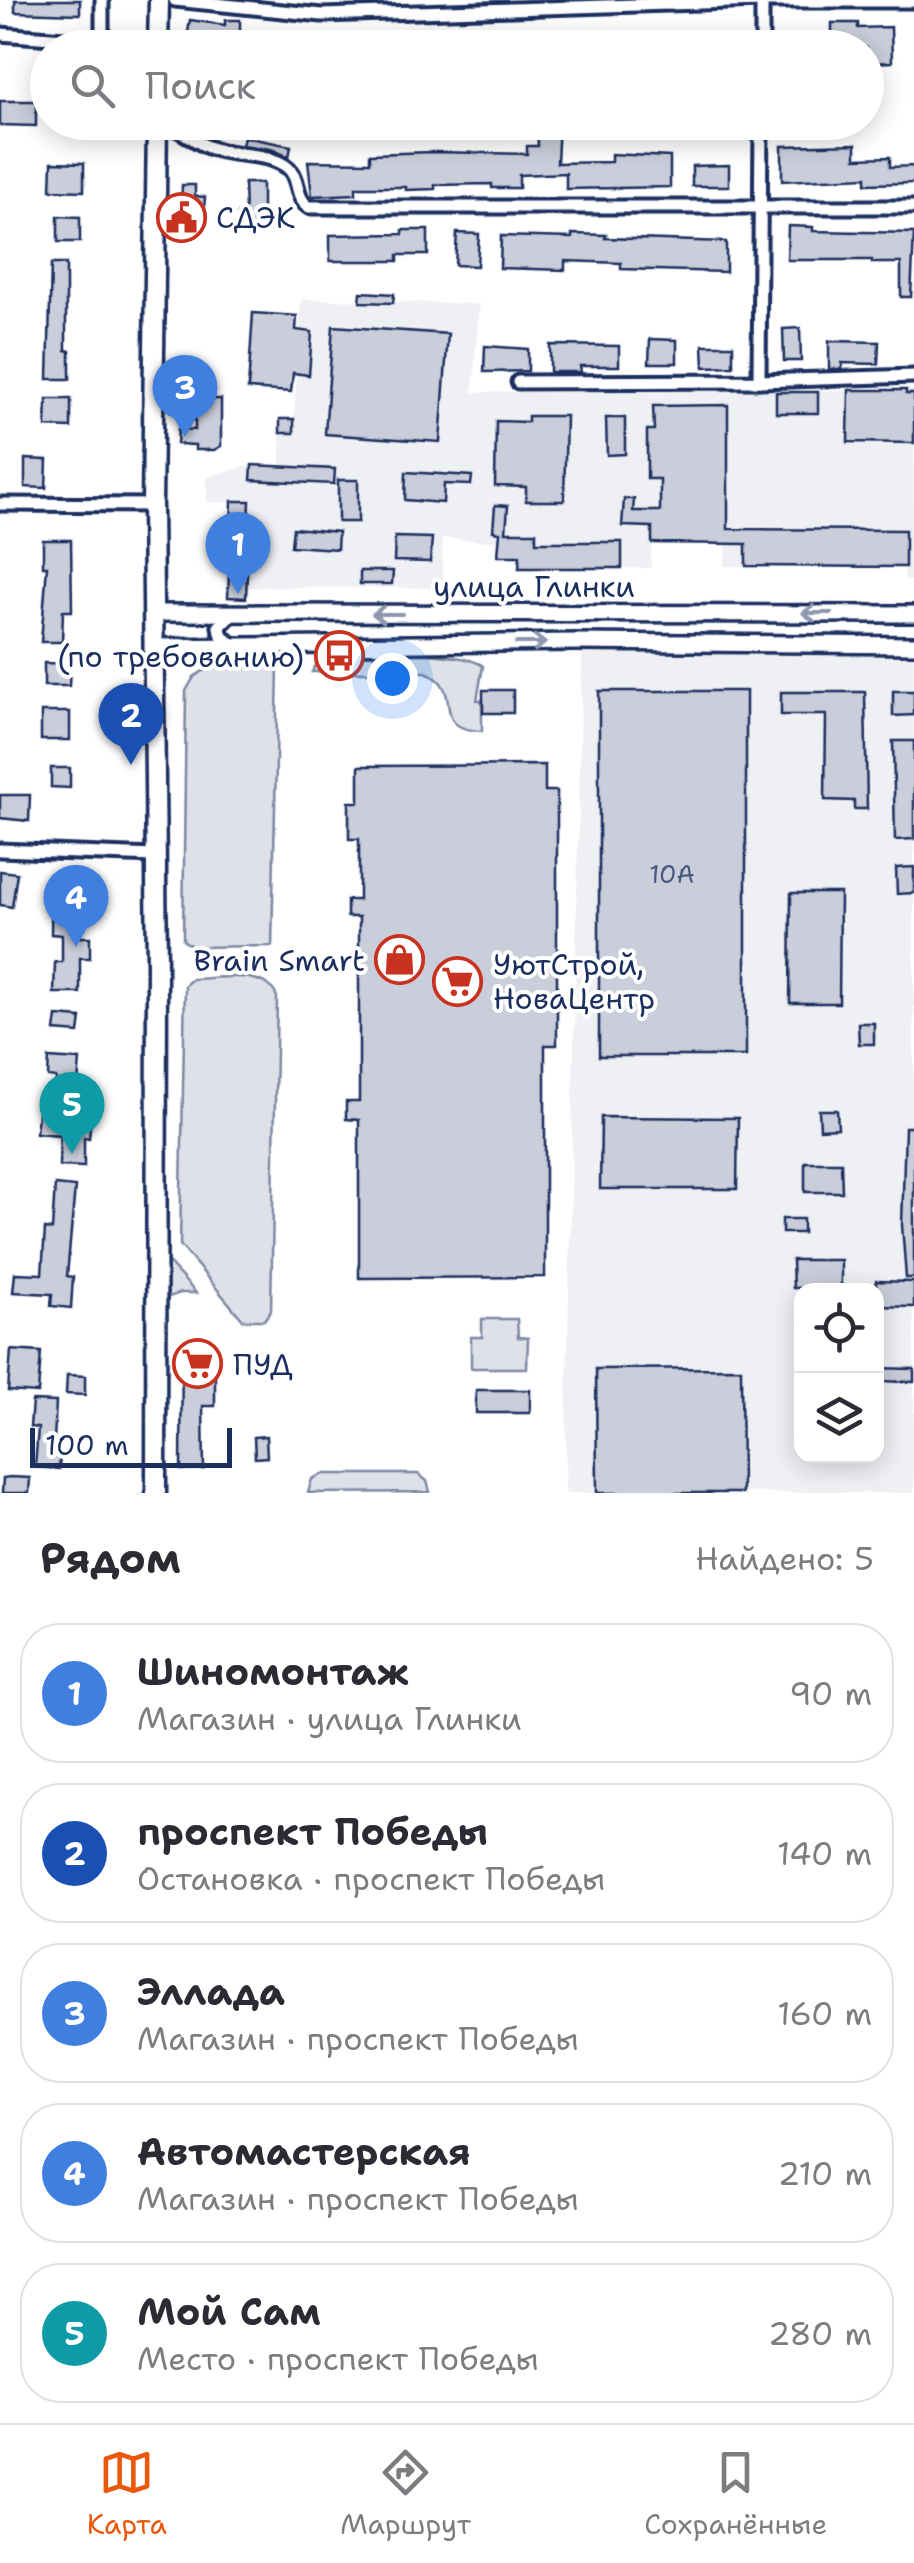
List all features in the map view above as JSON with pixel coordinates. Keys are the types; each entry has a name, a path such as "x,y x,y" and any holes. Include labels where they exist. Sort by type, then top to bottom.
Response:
{"main road":[{"path":"158,30 159,0"},
{"path":"156,1493 152,505 157,140"},
{"name":"улица Глинки","path":"153,613 914,614"},
{"name":"улица Глинки","path":"153,647 914,645"}],"street":[{"path":"102,0 102,30"},
{"path":"175,0 322,16 762,0 914,1"},
{"path":"762,0 762,30"},
{"path":"0,34 30,36"},
{"path":"197,140 210,148 278,162 289,168 296,178 300,198 309,207 914,207"},
{"path":"759,381 761,140"},
{"path":"518,382 914,376"},
{"path":"0,504 152,505"},
{"path":"233,613 218,627 223,638 233,644"},
{"path":"0,850 155,856"}],"shaded area":[{"path":"301,299 479,304 473,392 914,390 914,581 905,581 904,567 724,566 727,544 652,543 651,568 519,568 519,556 498,556 497,542 442,538 443,588 246,587 250,502 207,502 207,477 252,465 281,466 280,419 294,418"},
{"path":"582,648 914,650 914,1493 565,1493"},
{"path":"430,654 483,666 477,700 482,700 482,731 456,724 445,689 426,672 312,672 320,656"},
{"path":"213,665 278,667 272,946 193,947 183,940 186,691 194,677"},
{"path":"192,979 252,979 263,982 277,997 271,1310 264,1320 243,1320 180,1245 185,985"},
{"path":"166,1260 196,1293 166,1298"},
{"path":"482,1319 517,1319 518,1337 528,1338 527,1368 471,1368 471,1337 482,1337"},
{"path":"323,1474 418,1474 427,1481 430,1492 308,1493 312,1479"}],"building":[{"path":"15,0 80,0 80,14 15,12"},
{"path":"190,20 225,25 225,20 240,20 240,30 188,30"},
{"path":"832,23 858,23 858,28 891,27 892,62 884,62 884,30 832,30"},
{"path":"0,101 30,101 30,126 0,125"},
{"path":"243,140 260,140 291,146 289,157 271,149 242,145"},
{"path":"538,140 558,140 557,163 611,162 611,154 670,157 670,187 566,189 566,173 519,175 519,188 492,188 492,184 406,190 356,187 356,194 312,196 308,161 370,162 370,154 527,154 527,146 538,146"},
{"path":"856,144 856,158 890,157 890,167 914,166 914,183 866,184 866,177 782,181 782,146"},
{"path":"52,162 84,163 84,191 51,190"},
{"path":"729,165 729,186 692,186 692,166"},
{"path":"244,183 262,183 262,213 268,213 268,230 238,230 238,213 245,213"},
{"path":"182,185 195,185 195,196 205,197 204,209 181,208"},
{"path":"58,216 80,217 80,242 58,242"},
{"path":"788,226 813,227 813,231 914,233 911,297 901,297 901,263 787,260"},
{"path":"403,230 428,230 428,255 398,255 398,261 330,261 330,235 403,234"},
{"path":"457,233 479,234 477,266 455,265"},
{"path":"572,234 726,242 726,272 621,269 621,263 565,261 565,270 500,268 501,236 572,238"},
{"path":"51,264 66,264 70,379 48,379"},
{"path":"361,292 394,294 393,303 360,302"},
{"path":"253,313 297,316 296,330 312,332 309,375 293,373 291,392 248,389"},
{"path":"333,326 448,334 440,442 325,434"},
{"path":"800,328 801,361 784,361 783,329"},
{"path":"650,339 677,340 677,363 649,363"},
{"path":"829,341 879,342 878,364 842,363 842,369 829,369"},
{"path":"550,345 619,346 619,366 580,366 581,372 550,372"},
{"path":"703,345 733,345 733,366 704,367"},
{"path":"485,346 528,349 528,371 484,372"},
{"path":"849,390 906,390 906,394 914,394 914,443 848,442"},
{"path":"776,392 818,392 818,413 776,413"},
{"path":"47,399 71,399 71,428 46,427"},
{"path":"195,399 221,399 221,446 214,450 195,450 195,445 177,444 178,429 195,430"},
{"path":"728,405 728,529 905,530 905,567 746,566 746,544 652,543 652,527 622,526 624,499 634,499 633,511 660,511 660,479 647,479 647,430 654,430 653,406"},
{"path":"528,416 566,416 564,501 526,501 526,487 495,486 496,421 528,422"},
{"path":"606,418 625,418 625,454 607,455"},
{"path":"280,419 294,419 294,433 280,433"},
{"path":"25,459 47,460 46,488 25,487"},
{"path":"252,465 335,469 334,484 251,480"},
{"path":"406,472 472,476 471,485 444,484 443,503 405,500"},
{"path":"338,480 358,480 358,522 338,522"},
{"path":"232,501 250,501 246,598 228,597"},
{"path":"495,505 508,506 506,532 536,532 536,542 622,542 622,568 519,568 520,556 498,556 500,532 493,531"},
{"path":"293,528 338,532 337,549 291,546"},
{"path":"395,537 432,538 430,562 394,561"},
{"path":"43,540 71,540 72,611 63,611 62,642 41,642 47,566 43,566"},
{"path":"360,571 393,571 392,584 360,584"},
{"path":"44,663 70,664 69,686 44,686"},
{"path":"483,690 513,690 513,713 483,713"},
{"path":"599,691 746,691 746,1056 599,1056"},
{"path":"893,691 914,691 914,715 893,716"},
{"path":"781,692 865,692 867,809 854,809 854,801 825,800 826,715 781,715"},
{"path":"41,712 70,712 70,740 41,740"},
{"path":"893,741 914,741 914,839 895,840"},
{"name":"УютСтрой, НоваЦентр","path":"545,765 545,791 557,791 557,1045 545,1045 545,1277 359,1278 359,1120 346,1119 346,1102 359,1102 359,917 347,917 347,900 359,900 359,839 349,839 349,802 359,802 359,766"},
{"path":"51,768 70,768 70,788 51,787"},
{"path":"0,795 30,795 29,821 0,818"},
{"path":"914,867 914,893 897,894 896,868"},
{"path":"0,871 17,873 12,907 0,905"},
{"path":"52,873 76,873 76,937 90,937 90,958 80,958 80,993 54,993 55,962 62,962 62,935 51,934"},
{"path":"791,893 840,893 839,1003 790,1003"},
{"path":"57,1016 81,1018 79,1033 55,1031"},
{"path":"858,1023 874,1023 874,1044 859,1044"},
{"path":"49,1058 80,1060 78,1083 89,1084 87,1108 92,1108 89,1138 84,1137 84,1167 59,1166 60,1135 36,1133 39,1104 55,1105 56,1078 48,1077"},
{"path":"819,1110 837,1110 838,1128 820,1129"},
{"path":"601,1117 738,1118 737,1189 600,1189"},
{"path":"905,1127 914,1127 914,1278 906,1278 902,1225"},
{"path":"805,1162 841,1162 842,1192 805,1192"},
{"path":"55,1185 75,1187 67,1276 73,1277 71,1308 51,1306 52,1294 13,1292 15,1273 42,1274 45,1229 52,1230"},
{"path":"782,1219 803,1219 803,1233 782,1233"},
{"path":"792,1260 841,1260 841,1283 794,1283 793,1288"},
{"path":"914,1282 914,1307 884,1306 884,1283 876,1283"},
{"path":"182,1345 215,1345 215,1406 203,1406 204,1469 181,1470"},
{"path":"11,1350 41,1352 38,1393 8,1391"},
{"path":"741,1368 742,1493 597,1493 596,1369"},
{"path":"884,1368 914,1369 914,1382 884,1381"},
{"path":"67,1375 85,1376 85,1395 66,1394"},
{"path":"476,1390 530,1390 530,1413 476,1413"},
{"path":"32,1401 56,1402 54,1440 61,1441 59,1469 35,1467 38,1428 30,1427"},
{"path":"266,1436 267,1457 255,1458 254,1437"},
{"path":"3,1478 30,1478 29,1493 2,1493"}],"place":[{"name":"СДЭК","path":"181,217"},
{"name":"Эллада","path":"185,437"},
{"name":"Шиномонтаж","path":"238,594"},
{"name":"(по требованию)","path":"339,656"},
{"name":"проспект Победы","path":"131,765"},
{"name":"Автомастерская","path":"76,947"},
{"name":"Brain Smart","path":"400,960"},
{"name":"УютСтрой, НоваЦентр","path":"458,981"},
{"name":"Мой Сам","path":"72,1154"},
{"name":"ПУД","path":"198,1364"}]}
